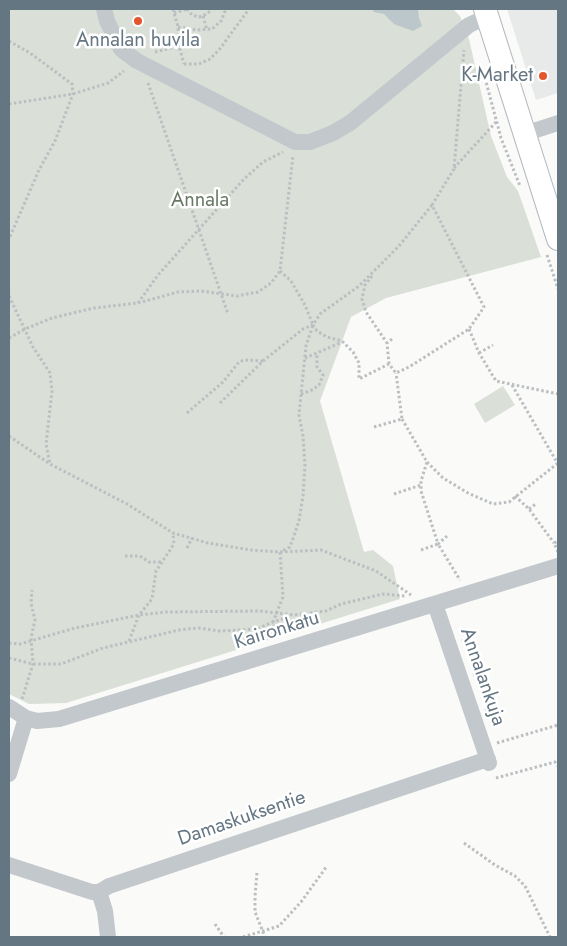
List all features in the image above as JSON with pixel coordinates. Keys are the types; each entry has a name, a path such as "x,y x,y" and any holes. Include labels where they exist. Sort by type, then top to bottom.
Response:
{"main road":[{"path":"480,17 524,134 558,239"}],"street":[{"path":"104,9 107,21 120,49 137,61 295,142 310,142 333,133 350,123 480,17"},
{"path":"524,134 558,123"},
{"name":"Kaironkatu","path":"9,707 26,718 38,721 58,719 558,566"},
{"name":"Annalankuja","path":"435,604 490,756"},
{"path":"9,774 26,718"},
{"name":"Damaskuksentie","path":"99,892 109,886 490,756"},
{"path":"9,865 92,892 99,892 105,910 108,937"}],"path":[{"path":"195,90 184,64 178,27 173,11 187,9 196,17 204,16 212,9"},
{"path":"178,27 207,30 218,24 226,9"},
{"path":"184,64 199,64 210,59 219,50 248,9"},
{"path":"204,16 207,30"},
{"path":"454,169 465,47 480,17"},
{"path":"9,42 30,53 72,84 73,94 55,142 39,170 9,239"},
{"path":"9,104 73,94 108,83 137,61 144,71 228,314"},
{"path":"280,552 290,546 300,521 303,496 304,446 299,414 306,346 313,325 320,314 359,286 399,246 432,205 454,169 496,122"},
{"path":"138,303 158,275 244,179 264,162 282,153 295,142"},
{"path":"9,338 52,318 94,308 138,303 178,292 201,291 236,296 258,292 271,283 280,271 285,241 290,168 295,142"},
{"path":"396,373 409,367 469,329 484,307 432,205"},
{"path":"376,269 365,285 362,298 366,312 387,343 388,364 396,373 402,419 427,462 444,478 468,494 493,504 509,502 558,464 511,384"},
{"path":"280,271 291,281 317,331 327,337 342,341 353,352 359,363 359,379 388,364"},
{"path":"9,296 34,347 50,373 52,391 46,444 50,464"},
{"path":"220,403 262,362 303,329 313,325"},
{"path":"469,329 479,354 496,381 558,394"},
{"path":"387,343 392,339"},
{"path":"305,358 342,341"},
{"path":"479,354 493,345"},
{"path":"301,394 319,385 323,376 317,367 318,353"},
{"path":"188,413 223,382 239,362 244,360 262,362"},
{"path":"374,428 402,419"},
{"path":"9,436 50,464 126,504 173,533 251,550 280,552 321,550 376,571 413,596 383,594 341,604 326,611 294,615 260,611 186,611 139,615 75,628 20,644 9,643"},
{"path":"427,462 421,490 438,544 462,583"},
{"path":"394,494 421,485"},
{"path":"515,496 529,509 554,543 558,554"},
{"path":"529,509 537,503"},
{"path":"129,642 139,615 152,598 156,570 174,544 173,533"},
{"path":"421,550 438,544 447,536"},
{"path":"187,548 192,538"},
{"path":"554,543 558,540"},
{"path":"273,622 283,597 280,552"},
{"path":"125,556 140,556 149,562 161,562"},
{"path":"26,718 21,704 33,664 31,641 35,620 31,603 32,590"},
{"path":"9,658 33,664 61,664 103,648 179,630 199,628 219,631 257,629 294,615"},
{"path":"490,756 558,725"},
{"path":"491,780 517,775 557,761 557,766"},
{"path":"464,843 495,865 515,876 525,886 550,937"},
{"path":"242,937 279,926 301,902 326,866"},
{"path":"257,873 254,896 255,912 265,937"},
{"path":"215,924 224,937"}],"shaded area":[{"path":"372,9 418,9 422,26 413,31 394,24 384,14 374,12"},
{"path":"507,9 558,9 558,93 536,100"}],"green space":[{"name":"Annala","path":"9,9 453,9 460,16 469,39 491,136 507,177 518,191 541,257 386,298 351,317 320,401 364,552 373,550 393,566 400,599 66,703 29,704 9,694"},
{"path":"503,386 515,405 485,423 474,404"}],"place":[{"name":"Annalan huvila","path":"138,21"},
{"name":"K-Market","path":"543,76"}]}
